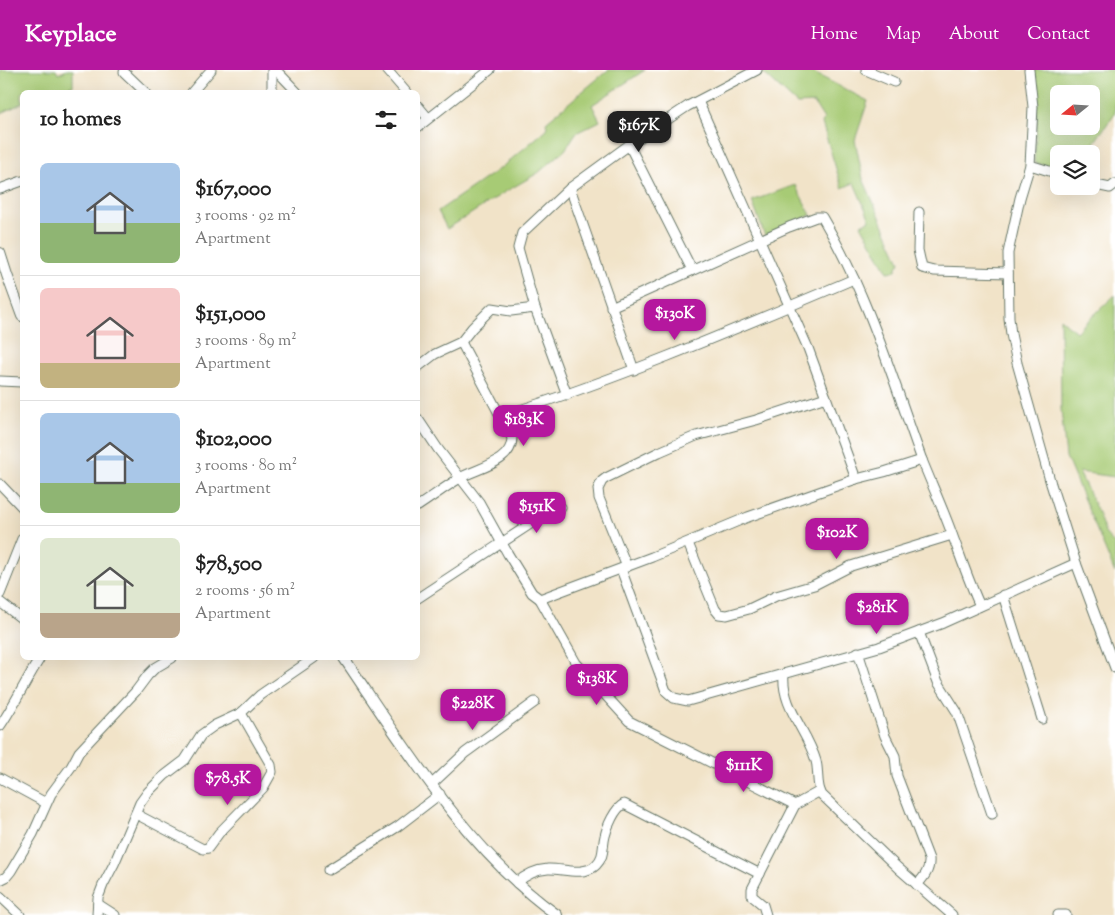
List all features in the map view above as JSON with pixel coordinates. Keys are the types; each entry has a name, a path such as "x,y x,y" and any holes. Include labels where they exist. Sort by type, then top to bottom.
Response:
{"street":[{"path":"194,90 211,70"},
{"path":"272,70 272,90"},
{"path":"276,70 295,90"},
{"path":"387,70 404,90"},
{"path":"420,125 490,70"},
{"path":"567,395 535,308 518,248 522,233 570,188 630,145 698,101 757,70"},
{"path":"866,70 894,82"},
{"path":"1029,70 1033,108 1030,165 1014,222 1008,253 1009,318 1017,363 1041,450 1076,563 1115,668"},
{"path":"124,72 143,90"},
{"path":"698,101 808,348 856,479"},
{"path":"420,108 428,118"},
{"path":"630,145 692,270"},
{"path":"1030,165 1050,171"},
{"path":"0,189 20,182"},
{"path":"1100,186 1110,188 1115,184"},
{"path":"570,188 634,370"},
{"path":"919,212 918,250 922,268 934,271 1008,272"},
{"path":"612,307 789,227 816,217 822,217 854,279 893,376 964,571 980,606"},
{"path":"0,253 20,306"},
{"path":"501,416 567,395 634,370 854,279"},
{"path":"420,365 435,354 461,342 492,308 511,311 535,308"},
{"path":"420,505 461,478 491,464 505,454 512,445 512,438 461,342"},
{"path":"0,381 20,382"},
{"path":"826,398 696,436 659,452 602,481 598,489 599,498 666,691 671,696 688,701 879,647 980,606 1076,563"},
{"path":"420,424 479,502 532,594 540,599 576,663 629,721 795,805"},
{"path":"540,599 688,543 748,517 856,479 922,460"},
{"path":"0,484 20,505"},
{"path":"420,597 538,519 561,507"},
{"path":"688,543 715,609 720,614 727,615 757,606 784,593 814,585 851,566 952,535"},
{"path":"0,594 20,545"},
{"path":"1003,595 1042,719"},
{"path":"0,602 20,617"},
{"path":"919,632 938,682 957,712 992,814"},
{"path":"858,652 885,736 894,756 899,782 928,859 928,871 917,885"},
{"path":"0,726 39,660"},
{"path":"0,880 11,871 32,834 46,803 88,740 136,691 155,668 169,660"},
{"path":"97,915 98,898 140,803 164,776 189,755 201,735 215,725 242,713 260,695 311,660"},
{"path":"345,660 432,784 461,822 516,883 558,915"},
{"path":"784,674 783,685 785,694 789,706 812,749 819,774 820,791 855,828 952,915"},
{"path":"432,784 465,753 535,702"},
{"path":"136,814 203,849 208,848 218,833 263,788 272,772 271,765 242,713"},
{"path":"0,778 46,803"},
{"path":"766,915 763,905 750,894 795,805 820,791"},
{"path":"328,870 397,827 440,794"},
{"path":"516,883 527,875 545,869 570,872 595,866 602,856 606,833 623,804 760,874"},
{"path":"0,896 20,915"},
{"path":"98,904 115,915"},
{"path":"1058,915 1066,915"}],"green space":[{"path":"0,70 56,70 58,74 67,70 73,70 73,86 58,90 20,90 20,104 0,114"},
{"path":"608,70 645,70 592,105 600,121 576,133 565,150 538,173 447,229 438,211 502,167 547,129 546,122"},
{"path":"760,70 812,70 814,73 868,101 855,140 863,179 900,262 895,271 888,272 861,225 870,220 854,183 842,188 822,123 824,119 814,103 797,104"},
{"path":"1034,70 1115,70 1115,113 1100,134 1100,85 1050,85 1050,135 1099,135 1092,145 1050,145 1050,168 1034,162 1037,118"},
{"path":"795,185 811,215 765,236 752,201"},
{"path":"1115,295 1115,477 1079,472 1097,510 1105,533 1115,545 1115,573 1066,457 1061,409 1060,318 1076,332"}]}
